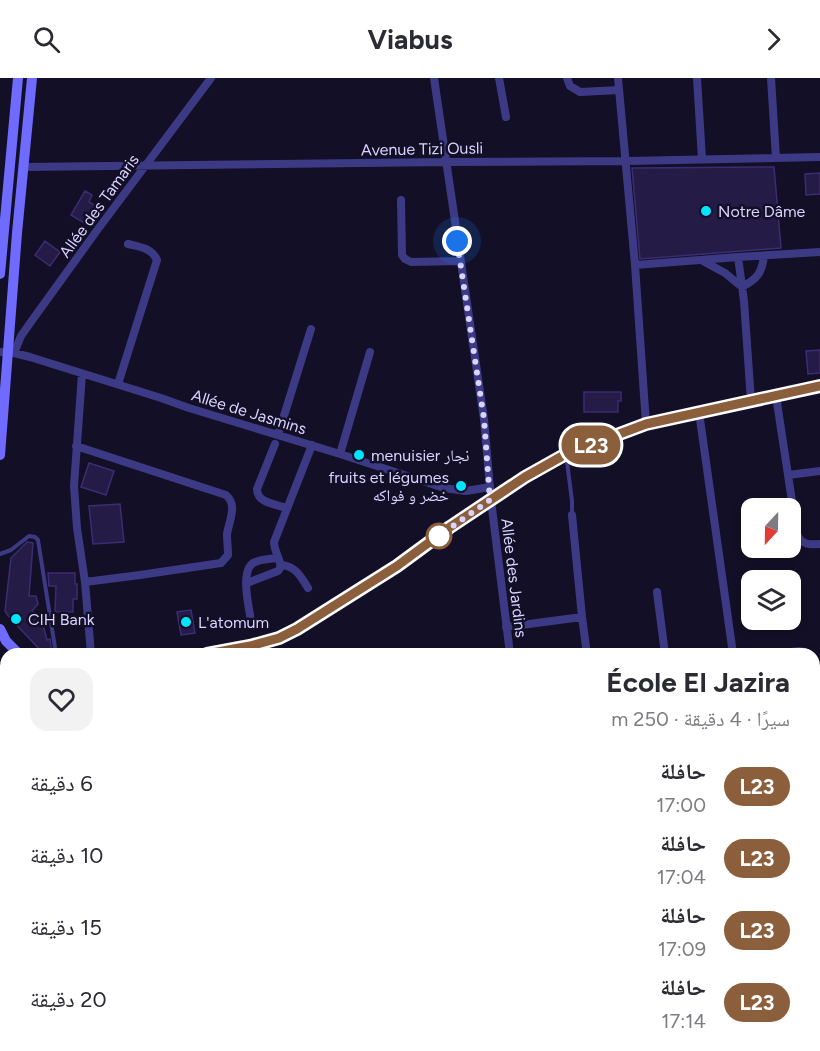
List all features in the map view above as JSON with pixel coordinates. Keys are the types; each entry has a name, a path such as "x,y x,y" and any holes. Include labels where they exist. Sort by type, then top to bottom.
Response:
{"main road":[{"path":"0,274 5,167 18,78"},
{"path":"0,455 2,378 7,352 32,78"},
{"path":"0,629 6,641 13,648"}],"street":[{"name":"Allée des Tamaris","path":"7,352 211,78"},
{"name":"Allée des Jardins","path":"434,78 484,419 490,500 509,648"},
{"path":"498,78 506,117"},
{"path":"567,78 573,89 580,92 619,90"},
{"path":"618,78 627,161 646,424"},
{"path":"697,78 702,159"},
{"path":"771,78 776,158"},
{"name":"Avenue Tizi Ousli","path":"24,167 820,158"},
{"path":"401,200 402,255 405,259 411,262 460,261"},
{"path":"118,384 157,260 148,249 128,244"},
{"path":"635,266 820,252"},
{"path":"742,287 756,279 765,256"},
{"path":"738,257 752,401"},
{"path":"702,260 725,273 742,287"},
{"path":"278,435 311,329"},
{"name":"Allée de Jasmins","path":"7,352 118,384 444,488 466,491 490,487"},
{"path":"339,454 370,352"},
{"path":"82,374 74,498 90,648"},
{"path":"239,648 279,638 297,629 397,566 525,477 566,454 646,424 820,386"},
{"path":"776,396 799,538 806,544 820,544"},
{"path":"699,412 732,648"},
{"path":"275,444 257,494 261,499 287,508"},
{"path":"247,583 278,572 280,562 275,553 274,542 312,445"},
{"path":"76,446 226,495 231,499 232,507 227,535 228,555 221,562 85,582"},
{"path":"788,475 820,471"},
{"path":"572,516 586,648"},
{"path":"251,621 247,597 248,571 257,561 280,562 295,569 308,588"},
{"path":"657,591 664,648"},
{"path":"506,627 582,617"}],"lane":[{"path":"566,454 572,516"},
{"path":"0,554 11,550 29,536 38,540 55,648"}],"building":[{"name":"Notre Dâme","path":"774,167 781,248 640,259 632,168"},
{"path":"820,173 820,194 806,195 805,174"},
{"path":"85,191 92,195 89,202 96,206 86,224 71,215"},
{"path":"45,241 60,252 50,266 35,255"},
{"path":"820,350 820,373 808,374 806,351"},
{"path":"584,392 621,392 618,412 584,412"},
{"path":"89,463 114,471 106,495 81,487"},
{"path":"120,504 124,542 93,544 89,506"},
{"path":"27,542 33,543 29,596 36,596 38,604 32,611 42,621 51,648 38,648 5,611 11,558"},
{"path":"48,573 75,573 77,599 73,599 73,612 55,612 56,586 49,586"},
{"name":"L'atomum","path":"191,610 195,633 181,635 177,612"}],"bus line":[{"name":"L23","path":"240,648 279,638 297,629 397,566 525,477 566,454 660,420 820,386"}],"place":[{"name":"Notre Dâme","path":"706,211"},
{"name":"menuisier نجار","path":"359,455"},
{"name":"fruits et légumes خضر و فواكه","path":"461,486"},
{"name":"CIH Bank","path":"16,619"},
{"name":"L'atomum","path":"186,622"}],"route":[{"path":"439,536 433,540 490,500 484,419 457,241"}]}
